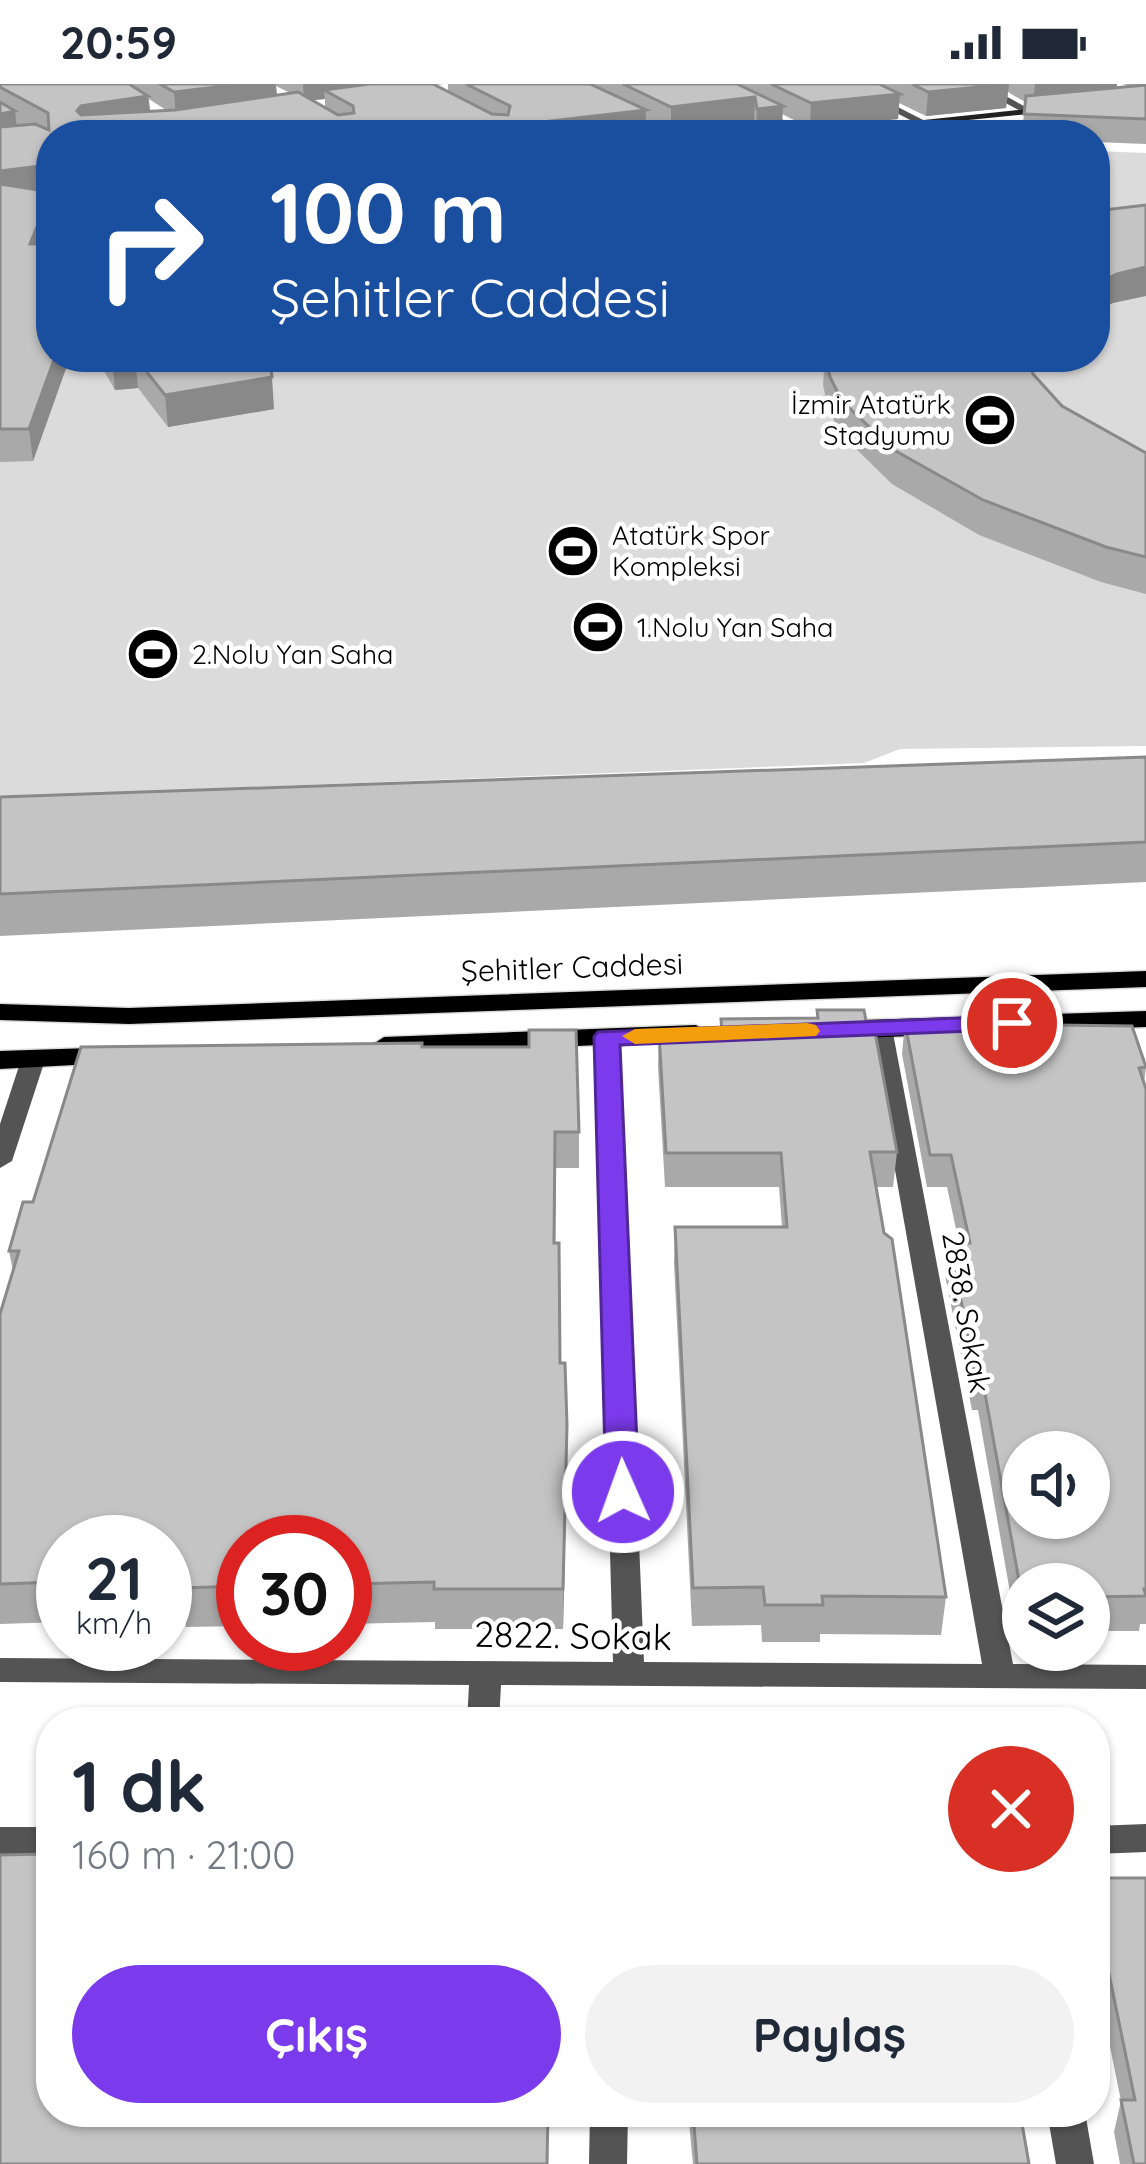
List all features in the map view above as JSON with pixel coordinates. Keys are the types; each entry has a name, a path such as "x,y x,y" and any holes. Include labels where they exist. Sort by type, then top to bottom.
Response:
{"main road":[{"name":"Şehitler Caddesi","path":"0,1012 129,1016 1146,979"},
{"path":"813,1030 1145,1021"},
{"path":"360,1047 722,1034"},
{"path":"0,1060 149,1055"}],"street":[{"path":"702,84 776,120"},
{"path":"845,84 918,120"},
{"path":"976,84 1028,111"},
{"path":"599,104 632,120"},
{"path":"941,120 1072,107"},
{"name":"2838. Sokak","path":"881,1028 1000,1678"},
{"path":"607,1037 629,1675"},
{"path":"0,1161 33,1060"},
{"name":"2822. Sokak","path":"0,1670 1146,1677"},
{"path":"484,1707 486,1673"},
{"path":"1110,1839 1146,1838"},
{"path":"0,1840 36,1841"},
{"path":"608,2164 609,2127"},
{"path":"1069,2127 1075,2164"}],"shaded area":[{"name":"Atatürk Spor Kompleksi","path":"1110,152 1146,153 1146,746 900,749 864,763 0,797 0,219 36,215 36,372 1110,372"}],"building":[{"path":"129,84 148,96 81,106 77,111 81,115 175,110 298,92 338,115 354,113 353,106 324,90 369,84 433,84 492,114 508,115 510,106 466,84 590,84 646,110 560,120 48,120 48,113 0,87"},
{"path":"160,84 242,84 174,92"},
{"path":"623,84 737,84 783,106 757,109 755,97 671,107"},
{"path":"771,84 879,84 900,94 811,103"},
{"path":"912,84 1009,84 928,92"},
{"path":"1146,85 1146,119 1024,114 1026,96"},
{"path":"35,124 36,166 0,171 0,127"},
{"path":"0,184 36,190 36,229 30,244 36,244 36,372 50,372 29,429 0,429"},
{"path":"1146,205 1146,267 1110,277 1110,209"},
{"path":"147,372 271,372 272,377 165,395"},
{"path":"829,372 1033,372 1062,406 1146,453 1146,557 1106,547 983,500 894,450 842,401"},
{"path":"1146,757 1146,842 0,894 0,797"},
{"path":"817,1010 864,1010 866,1021 873,1021 897,1152 870,1152 884,1233 892,1239 946,1597 822,1596 823,1605 765,1605 763,1587 693,1588 675,1227 787,1227 781,1153 666,1153 659,1033 722,1033 721,1019 818,1018"},
{"path":"905,1023 1132,1026 1146,1067 1139,1068 1146,1089 1146,1596 1110,1597 1110,1563 1016,1563 1011,1539 1110,1539 1110,1431 1002,1431 1002,1487 982,1377 977,1377 949,1243 970,1243 951,1155 930,1155"},
{"path":"529,1030 576,1030 579,1132 555,1132 554,1243 559,1243 560,1363 565,1363 567,1425 563,1589 434,1589 434,1582 372,1583 372,1515 216,1515 216,1587 192,1588 192,1515 36,1515 36,1583 0,1584 0,1314 19,1251 9,1251 23,1202 33,1202 81,1047 422,1043 422,1047 529,1047"},
{"path":"36,1854 36,2127 548,2127 547,2164 0,2164 0,1855"},
{"path":"1110,1878 1146,1878 1146,2164 1134,2164 1121,2100 1135,2100 1110,1979"},
{"path":"694,2127 1023,2127 1029,2164 697,2164"}],"slow traffic":[{"path":"635,1036 807,1031"}],"place":[{"name":"İzmir Atatürk Stadyumu","path":"990,420"},
{"name":"Atatürk Spor Kompleksi","path":"573,551"},
{"name":"1.Nolu Yan Saha","path":"598,627"},
{"name":"2.Nolu Yan Saha","path":"153,654"}],"route":[{"path":"623,1492 607,1037 1012,1023"}]}
